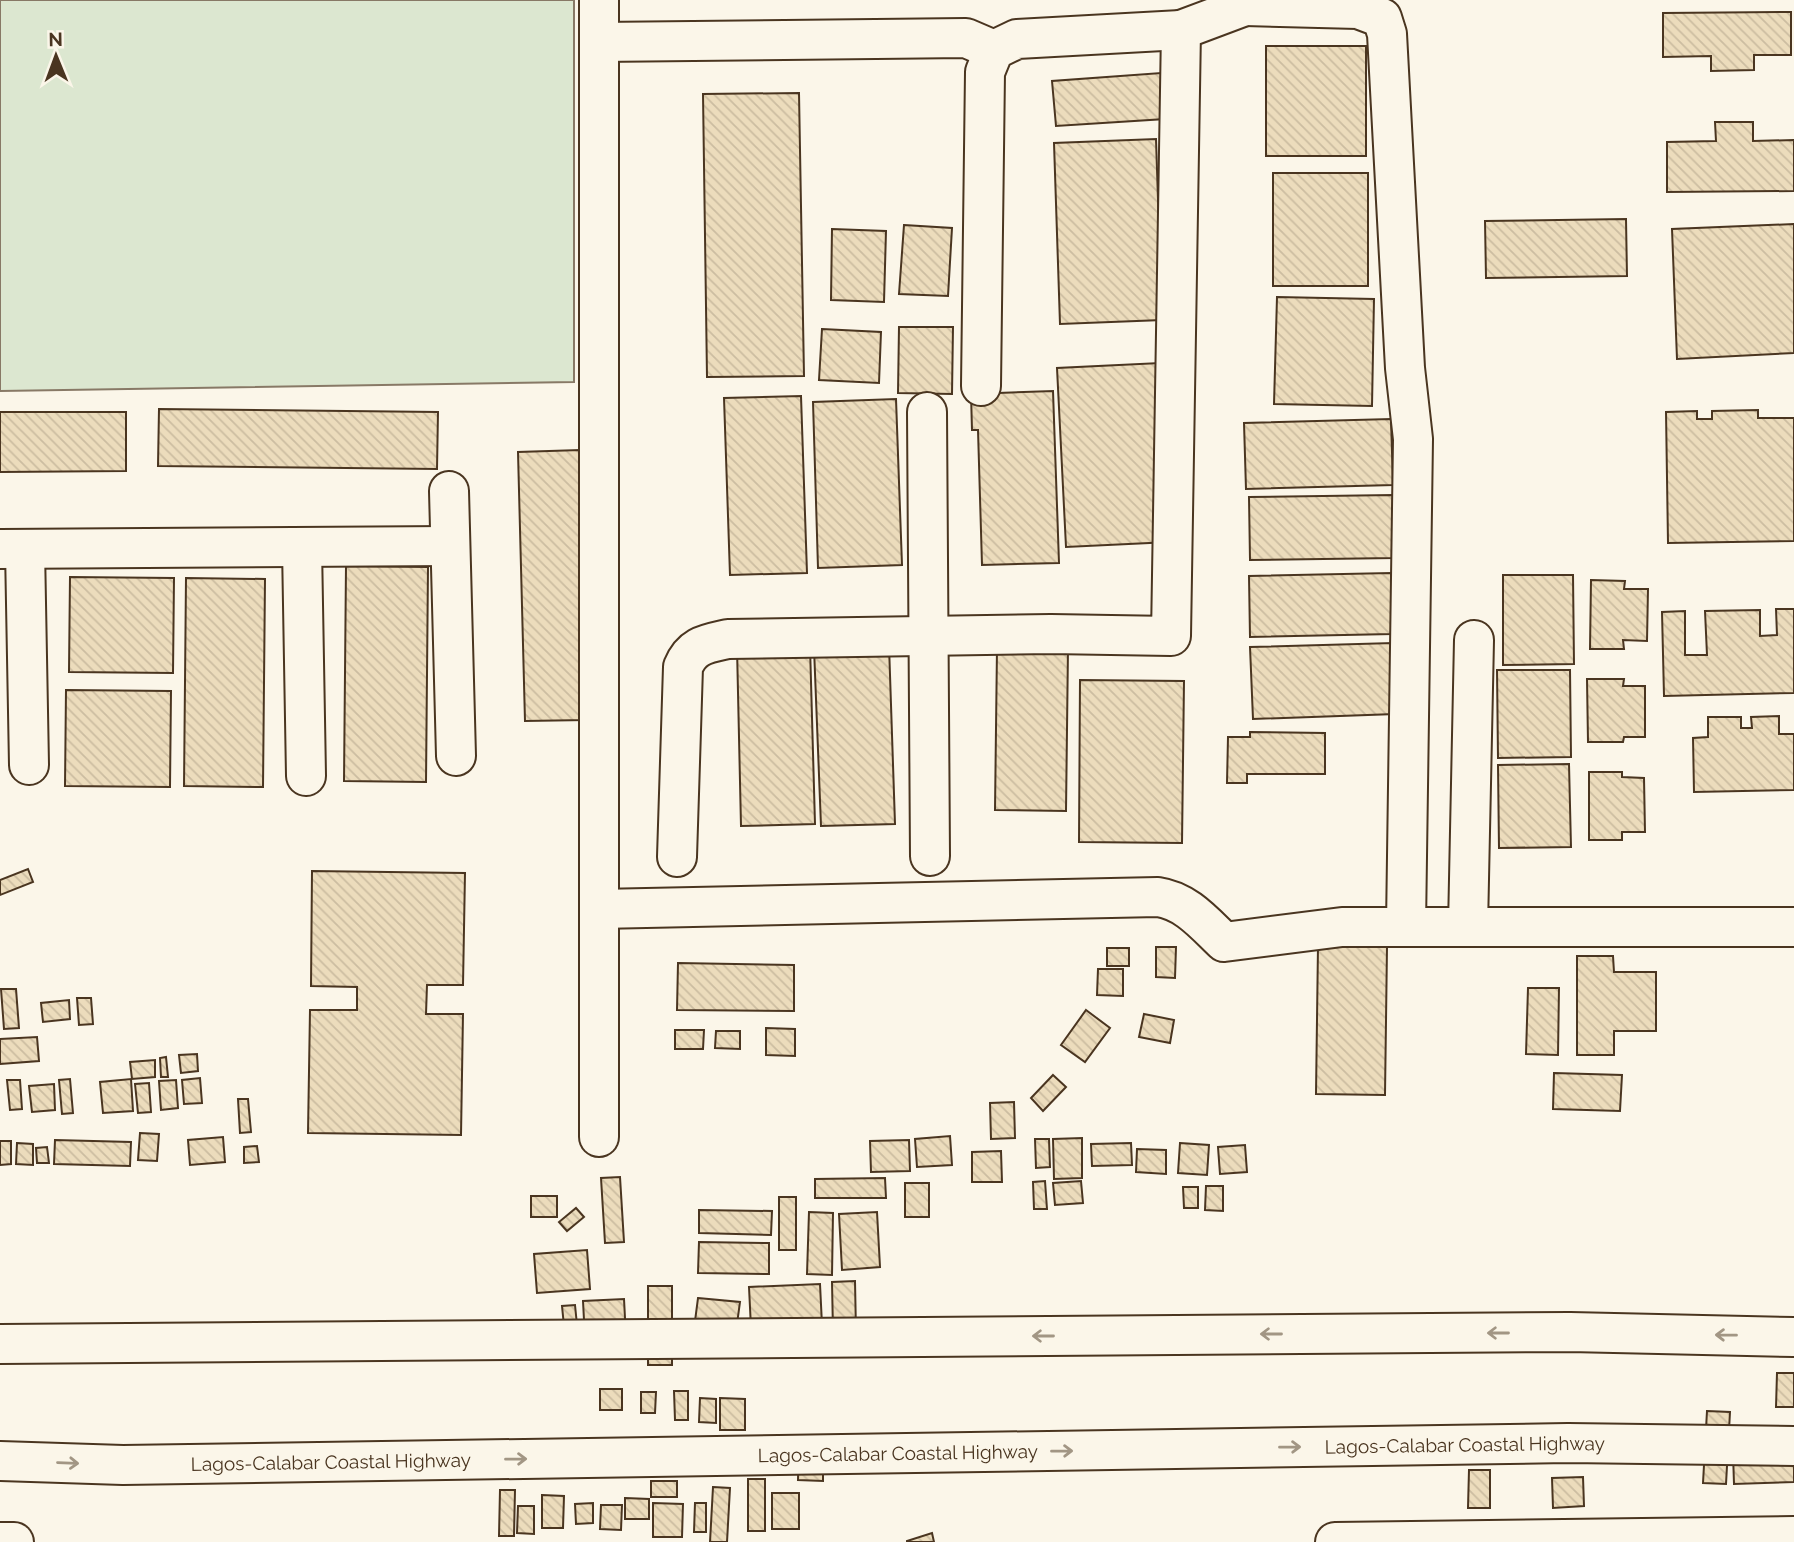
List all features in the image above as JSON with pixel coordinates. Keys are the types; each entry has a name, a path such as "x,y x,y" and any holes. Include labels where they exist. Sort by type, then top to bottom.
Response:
{"main road":[{"path":"599,0 599,1137"},
{"path":"981,386 985,72 994,50 1017,39 1181,30 1245,3 1358,9 1382,18 1387,34 1405,368 1413,439 1406,926"},
{"path":"677,857 683,667 688,656 702,645 728,639 1051,634 1171,636 1181,30"},
{"path":"599,42 965,38 994,50"},
{"path":"927,412 926,636 930,856"},
{"path":"449,491 456,756"},
{"path":"29,765 13,549 450,546"},
{"path":"302,547 306,776"},
{"path":"1468,927 1474,640"},
{"path":"599,909 1158,897 1173,899 1183,905 1224,942 1342,927 1794,927"},
{"path":"0,1344 1570,1332 1794,1336"},
{"name":"Lagos-Calabar Coastal Highway","path":"0,1461 123,1465 1568,1443 1794,1446"},
{"path":"1335,1542 1794,1536"},
{"path":"0,1542 14,1542"}],"green space":[{"path":"0,0 574,0 574,382 0,391"}],"building":[{"path":"1791,12 1791,55 1754,55 1754,70 1711,71 1711,56 1663,57 1663,13"},
{"path":"1266,46 1366,46 1366,156 1266,156"},
{"path":"1161,73 1165,119 1056,126 1052,81"},
{"path":"799,93 804,376 707,377 703,94"},
{"path":"1715,122 1753,122 1753,141 1794,140 1794,191 1667,192 1667,142 1716,141"},
{"path":"1156,139 1162,320 1060,324 1054,143"},
{"path":"1273,173 1368,173 1368,286 1273,286"},
{"path":"1626,219 1627,276 1486,278 1485,221"},
{"path":"1794,224 1794,353 1677,359 1672,229"},
{"path":"904,225 952,228 948,296 899,294"},
{"path":"832,229 886,231 884,302 831,300"},
{"path":"1277,297 1374,299 1372,406 1274,404"},
{"path":"899,327 953,327 952,394 898,393"},
{"path":"822,329 881,332 879,383 819,380"},
{"path":"1160,363 1170,542 1066,547 1057,368"},
{"path":"1053,391 1059,563 982,565 978,430 972,430 971,394"},
{"path":"801,396 807,573 730,575 724,398"},
{"path":"896,399 902,565 818,568 813,402"},
{"path":"159,409 438,412 437,469 158,466"},
{"path":"1758,410 1758,418 1794,418 1794,541 1668,543 1666,412 1697,411 1697,419 1712,419 1712,411"},
{"path":"0,412 126,412 126,471 0,472"},
{"path":"1391,419 1393,485 1246,489 1244,423"},
{"path":"580,450 586,720 525,721 518,452"},
{"path":"1393,495 1394,558 1250,560 1249,497"},
{"path":"346,566 428,567 426,782 344,781"},
{"path":"1391,573 1392,634 1250,637 1249,576"},
{"path":"1503,575 1573,575 1574,664 1503,665"},
{"path":"70,577 174,578 173,673 69,672"},
{"path":"186,578 265,579 263,787 184,786"},
{"path":"1591,580 1625,581 1624,589 1648,589 1647,641 1623,640 1624,649 1590,649"},
{"path":"1776,609 1794,609 1794,693 1664,696 1662,612 1685,611 1685,655 1707,655 1705,611 1760,610 1760,636 1777,635"},
{"path":"1393,643 1395,714 1253,719 1250,647"},
{"path":"889,645 895,824 821,826 814,648"},
{"path":"810,646 815,824 741,826 737,648"},
{"path":"997,648 1068,648 1066,811 995,810"},
{"path":"1497,670 1570,670 1571,757 1498,758"},
{"path":"1587,679 1624,679 1623,686 1645,686 1645,737 1624,737 1623,742 1588,742"},
{"path":"1080,680 1184,681 1182,843 1079,842"},
{"path":"66,690 171,691 170,787 65,786"},
{"path":"1779,716 1779,734 1794,734 1794,790 1694,792 1693,738 1708,737 1708,717 1741,717 1741,728 1752,728 1751,717"},
{"path":"1250,732 1325,733 1325,774 1247,774 1247,783 1227,783 1228,737 1250,737"},
{"path":"1569,764 1571,847 1499,848 1498,765"},
{"path":"1589,772 1622,772 1622,777 1644,778 1645,832 1622,832 1622,840 1589,840"},
{"path":"28,869 33,882 0,895 0,880"},
{"path":"312,871 465,873 463,985 427,985 426,1014 463,1014 461,1135 308,1133 310,1010 357,1010 357,987 311,986"},
{"path":"1318,946 1387,947 1385,1095 1316,1094"},
{"path":"1156,947 1176,947 1175,978 1156,977"},
{"path":"1107,948 1129,948 1129,966 1107,966"},
{"path":"1577,956 1613,956 1614,972 1656,972 1656,1031 1614,1031 1614,1055 1577,1055"},
{"path":"678,963 794,965 794,1011 677,1010"},
{"path":"1098,969 1123,969 1123,996 1097,995"},
{"path":"1528,988 1559,988 1558,1055 1526,1054"},
{"path":"1,989 16,989 19,1028 4,1029"},
{"path":"77,998 91,998 93,1024 79,1025"},
{"path":"69,1000 70,1019 43,1022 41,1003"},
{"path":"1086,1010 1110,1028 1085,1062 1061,1045"},
{"path":"1144,1014 1174,1020 1170,1043 1139,1037"},
{"path":"766,1028 795,1029 795,1056 766,1055"},
{"path":"675,1030 704,1030 703,1049 675,1049"},
{"path":"716,1031 740,1031 740,1049 715,1048"},
{"path":"37,1037 39,1061 0,1064 0,1039"},
{"path":"197,1054 198,1071 181,1073 179,1055"},
{"path":"166,1057 168,1077 161,1077 160,1058"},
{"path":"155,1060 155,1077 132,1079 130,1062"},
{"path":"1554,1073 1622,1075 1620,1111 1553,1109"},
{"path":"1053,1075 1066,1087 1043,1111 1031,1098"},
{"path":"200,1078 202,1103 184,1104 182,1080"},
{"path":"70,1079 73,1113 62,1114 59,1080"},
{"path":"131,1079 133,1111 103,1113 100,1082"},
{"path":"7,1080 20,1080 22,1109 10,1110"},
{"path":"176,1080 178,1108 161,1110 159,1081"},
{"path":"149,1083 151,1112 138,1113 135,1084"},
{"path":"54,1084 55,1110 32,1112 29,1086"},
{"path":"238,1099 248,1099 251,1132 240,1133"},
{"path":"1014,1102 1015,1138 991,1139 990,1103"},
{"path":"140,1133 159,1134 157,1161 138,1160"},
{"path":"950,1136 952,1165 917,1167 915,1139"},
{"path":"223,1137 225,1162 190,1165 188,1140"},
{"path":"1082,1138 1082,1178 1054,1179 1053,1139"},
{"path":"1035,1139 1049,1139 1050,1167 1036,1168"},
{"path":"55,1140 131,1142 130,1166 54,1164"},
{"path":"909,1140 910,1171 871,1172 870,1141"},
{"path":"0,1141 11,1141 11,1164 0,1165"},
{"path":"17,1143 33,1144 33,1165 16,1164"},
{"path":"1131,1143 1132,1165 1092,1166 1091,1144"},
{"path":"1180,1143 1209,1145 1207,1175 1178,1173"},
{"path":"1245,1145 1247,1172 1220,1174 1218,1147"},
{"path":"257,1146 259,1162 244,1163 244,1147"},
{"path":"47,1147 49,1163 37,1163 36,1148"},
{"path":"1137,1149 1166,1150 1166,1174 1136,1172"},
{"path":"1001,1151 1002,1182 972,1182 972,1152"},
{"path":"620,1177 624,1242 605,1243 601,1178"},
{"path":"885,1178 886,1198 815,1198 815,1179"},
{"path":"1045,1181 1047,1209 1034,1209 1033,1182"},
{"path":"1081,1181 1083,1203 1055,1205 1053,1183"},
{"path":"905,1183 929,1183 929,1217 905,1217"},
{"path":"1206,1186 1223,1186 1223,1211 1205,1210"},
{"path":"1183,1187 1198,1187 1198,1208 1184,1208"},
{"path":"531,1196 557,1196 557,1217 531,1217"},
{"path":"779,1197 796,1197 796,1250 779,1250"},
{"path":"576,1208 584,1217 567,1231 559,1222"},
{"path":"699,1210 772,1211 771,1235 699,1233"},
{"path":"809,1212 833,1213 832,1275 807,1274"},
{"path":"877,1212 880,1267 842,1270 839,1214"},
{"path":"699,1242 769,1243 769,1274 698,1273"},
{"path":"587,1250 590,1289 537,1293 534,1254"},
{"path":"855,1281 856,1332 833,1332 832,1282"},
{"path":"820,1284 822,1325 751,1328 749,1287"},
{"path":"648,1286 672,1286 672,1365 648,1365"},
{"path":"698,1298 740,1302 737,1324 695,1321"},
{"path":"624,1299 627,1356 586,1358 583,1301"},
{"path":"575,1305 577,1325 564,1326 562,1306"},
{"path":"1777,1373 1794,1373 1794,1407 1776,1407"},
{"path":"600,1389 622,1389 622,1410 600,1410"},
{"path":"674,1391 688,1391 688,1420 675,1420"},
{"path":"641,1392 656,1392 655,1413 641,1413"},
{"path":"700,1398 716,1399 716,1423 699,1422"},
{"path":"720,1398 745,1399 745,1430 720,1430"},
{"path":"1707,1411 1730,1412 1726,1484 1703,1483"},
{"path":"799,1440 823,1440 823,1481 798,1480"},
{"path":"1794,1451 1794,1482 1734,1484 1733,1453"},
{"path":"1469,1470 1490,1470 1490,1508 1468,1508"},
{"path":"1583,1477 1584,1506 1553,1508 1552,1478"},
{"path":"748,1479 765,1479 765,1531 748,1531"},
{"path":"651,1481 677,1481 677,1497 651,1497"},
{"path":"713,1487 730,1488 727,1542 710,1542"},
{"path":"500,1490 515,1490 514,1536 499,1536"},
{"path":"772,1493 799,1493 799,1529 772,1529"},
{"path":"542,1495 564,1496 563,1528 542,1528"},
{"path":"625,1498 649,1499 649,1519 625,1519"},
{"path":"593,1503 593,1523 576,1524 575,1504"},
{"path":"653,1503 683,1504 682,1537 653,1537"},
{"path":"695,1503 706,1503 706,1532 694,1532"},
{"path":"601,1505 622,1505 621,1530 600,1529"},
{"path":"518,1506 534,1506 534,1534 517,1533"},
{"path":"932,1533 934,1542 907,1542 907,1541"}]}
